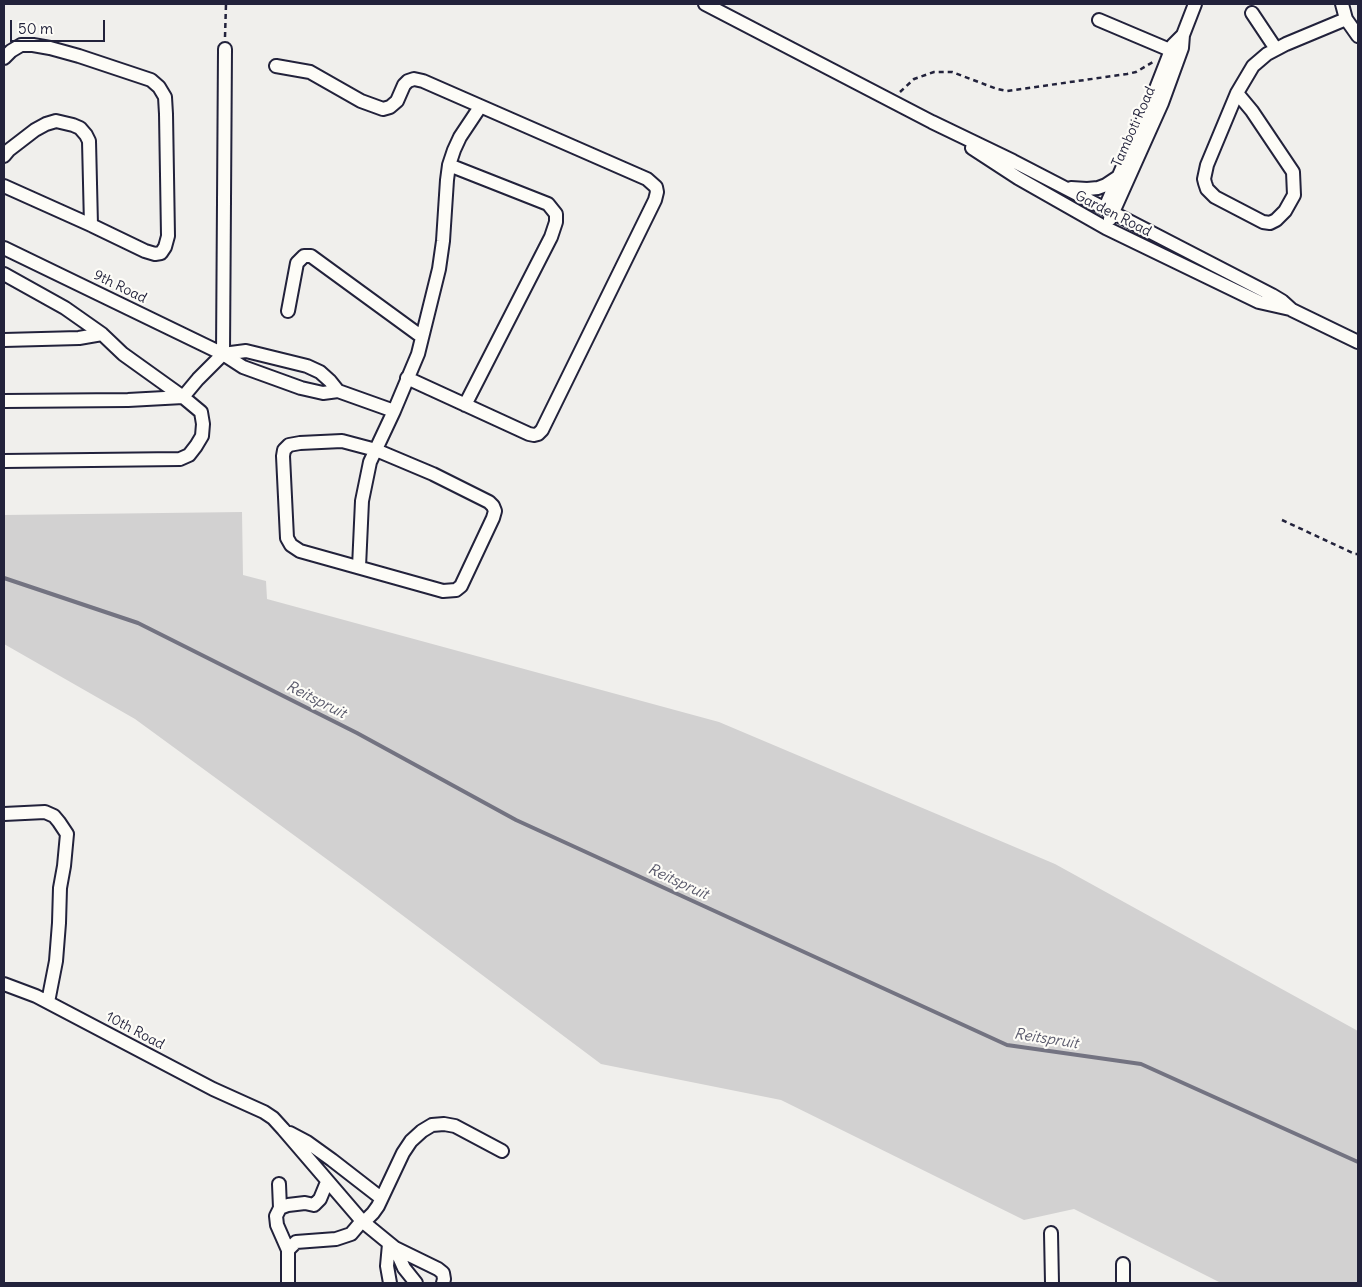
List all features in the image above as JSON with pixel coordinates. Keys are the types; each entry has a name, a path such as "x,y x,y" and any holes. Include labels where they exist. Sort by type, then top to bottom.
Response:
{"street":[{"name":"Garden Road","path":"706,4 932,122 1013,160 1272,295 1292,310"},
{"name":"Tamboti Road","path":"1109,210 1118,177 1173,46 1182,35 1195,4"},
{"path":"1342,4 1346,19 1358,36"},
{"path":"1252,13 1276,49"},
{"path":"1237,93 1252,111 1293,172 1294,195 1285,211 1270,223 1263,222 1215,197 1204,183 1207,165 1237,93 1253,66 1276,49 1346,19"},
{"path":"1099,20 1172,50"},
{"path":"4,58 21,46 33,45 50,48 151,80 159,87 165,97 166,114 168,236 165,247 161,253 155,254 146,251 4,186"},
{"path":"223,354 225,49"},
{"name":"Tamboti Road","path":"1101,226 1162,102 1172,50"},
{"path":"276,66 310,72 361,101 383,109 390,107 397,101 404,85 408,81 423,81 647,179 656,187 655,200 633,247 542,430 538,434 529,434 407,378"},
{"path":"359,567 362,501 370,462 418,354 439,269 450,165 460,137 480,107"},
{"path":"4,156 35,130 46,124 56,121 80,128 89,141 91,225"},
{"name":"Garden Road","path":"932,122 1018,178 1101,226 1259,302 1292,310 1358,342"},
{"path":"450,165 548,204 556,214 552,237 465,405"},
{"path":"1066,188 1098,188 1118,177"},
{"name":"9th Road","path":"4,248 223,354 243,367 323,394 338,391"},
{"path":"288,311 297,264 304,256 311,256 422,337"},
{"path":"4,461 180,459 189,454 196,446 202,436 203,424 201,412 184,397 124,354 102,334 65,308 8,278"},
{"path":"4,340 79,338 102,334"},
{"path":"4,401 128,400 184,397 198,379 223,354 246,352 307,366 320,372 338,391 394,411"},
{"path":"342,440 376,450 433,474 489,502 493,506 495,511 462,586 456,590 443,591 300,551 291,545 286,538 283,456 285,448 289,445 300,443 342,440"},
{"path":"4,814 45,812 54,816 67,834 60,888 56,960 48,1002"},
{"name":"10th Road","path":"4,984 48,1002 213,1089 264,1112 273,1118 283,1129"},
{"path":"288,1250 296,1242 336,1239 351,1234 362,1221 374,1213 411,1140 432,1126 444,1124 455,1126 502,1151"},
{"path":"283,1129 362,1221 392,1246 438,1269 443,1273 443,1283"},
{"path":"283,1129 308,1142 381,1198"},
{"path":"280,1208 288,1204 305,1203 314,1205 320,1199 328,1182"},
{"path":"280,1184 280,1208 276,1216 277,1225 288,1250 288,1283"},
{"path":"1051,1233 1052,1283"},
{"path":"390,1283 387,1266 392,1246"},
{"path":"392,1246 404,1268 416,1283"},
{"path":"1123,1264 1123,1283"}],"path":[{"path":"225,49 226,4"},
{"path":"892,101 909,83 934,72 952,72 1002,90 1016,90 1136,72 1159,56 1172,50"},
{"path":"1282,520 1358,554"}],"shaded area":[{"name":"Reitspruit","path":"242,512 243,575 266,581 267,599 719,722 1055,864 1358,1031 1358,1283 1221,1283 1074,1209 1024,1220 781,1100 601,1064 358,882 135,719 4,644 4,515"}],"waterway":[{"name":"Reitspruit","path":"4,578 138,623 357,733 516,820 1007,1045 1141,1064 1358,1162"}]}
